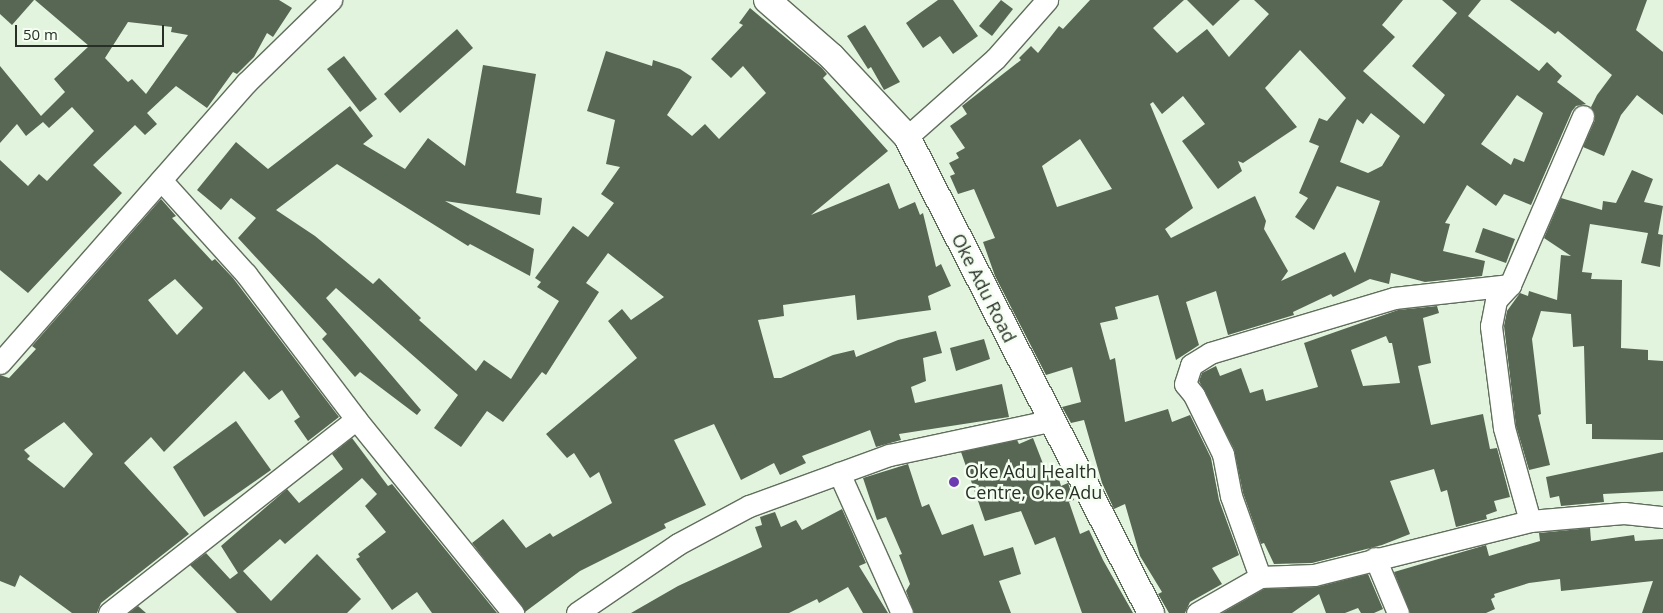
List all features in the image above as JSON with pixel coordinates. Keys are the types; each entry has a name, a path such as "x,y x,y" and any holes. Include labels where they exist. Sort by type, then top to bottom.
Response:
{"street":[{"path":"0,363 246,84 331,0"},
{"name":"Oke Adu Road","path":"767,0 832,57 907,137 1151,613"},
{"path":"907,137 995,59 1047,0"},
{"path":"1530,521 1504,428 1491,326 1496,300 1510,285 1583,116"},
{"path":"161,180 246,274 356,419 514,613"},
{"path":"1260,577 1231,496 1223,454 1194,394 1185,384 1191,365 1210,353 1394,298 1510,285"},
{"path":"109,613 356,419"},
{"path":"577,613 686,540 749,506 888,455 1053,420"},
{"path":"839,473 902,613"},
{"path":"1197,613 1260,577 1314,575 1375,558 1530,521 1624,513 1663,517"},
{"path":"1375,558 1398,613"}],"building":[{"path":"0,0 34,0 12,25 0,14"},
{"path":"35,0 279,0 292,8 273,37 267,33 254,57 237,74 233,72 207,108 176,86 147,113 157,124 145,135 135,125 93,165 122,193 28,293 0,270 0,160 28,186 39,174 47,181 94,131 72,107 49,128 43,122 26,136 17,124 0,143 0,66 41,116 65,92 54,79 89,46","holes":["128,22 172,27 171,32 188,35 146,94 132,79 128,82 105,58"]},
{"path":"938,0 953,0 978,36 953,54 940,36 923,48 906,23"},
{"path":"1001,0 1013,9 992,36 979,26"},
{"path":"1090,0 1184,0 1153,28 1177,53 1207,29 1229,57 1269,14 1254,0 1403,0 1382,25 1395,37 1363,71 1424,124 1445,95 1412,66 1457,13 1442,0 1481,0 1468,16 1539,71 1547,62 1562,76 1557,82 1586,104 1576,106 1572,111 1531,205 1504,194 1496,206 1467,185 1445,223 1450,224 1443,251 1485,261 1482,276 1425,282 1391,273 1389,284 1370,279 1333,297 1331,294 1293,312 1294,315 1228,335 1216,291 1186,302 1199,345 1176,360 1158,295 1115,307 1118,319 1100,323 1110,360 1115,358 1125,422 1168,409 1172,422 1190,415 1211,458 1219,500 1239,555 1212,568 1222,584 1190,602 1185,613 1169,613 1158,594 1162,592 1140,556 1125,504 1114,509 1102,483 1084,420 1071,423 1062,407 1081,402 1072,367 1046,375 995,276 983,242 995,238 974,189 958,194 950,176 955,174 949,163 959,158 956,153 965,148 950,126 967,114 962,106 1021,60 1019,58 1031,46 1038,53 1059,26 1063,29","holes":["1300,50 1346,98 1327,121 1319,118 1309,142 1319,146 1299,193 1308,198 1295,217 1314,230 1337,186 1380,201 1355,273 1345,252 1281,281 1288,271 1264,229 1266,221 1255,196 1171,238 1165,229 1193,208 1150,104 1153,102 1162,114 1183,96 1205,124 1182,141 1218,189 1242,171 1238,161 1243,163 1297,127 1265,88","1517,95 1543,113 1524,162 1514,158 1511,165 1481,144","1371,113 1400,136 1382,166 1368,173 1340,162 1357,119 1363,124","1080,139 1112,189 1057,207 1042,166"]},
{"path":"1187,0 1240,0 1213,26"},
{"path":"1510,0 1647,0 1636,30 1663,52 1663,115 1637,95 1621,115 1604,156 1583,147 1595,120 1591,107 1597,95 1612,75 1558,31 1555,34"},
{"path":"750,8 822,68 827,74 823,78 888,151 811,215 889,183 899,209 915,202 920,215 923,213 936,267 941,264 951,286 928,296 931,310 857,320 855,295 783,305 784,316 758,320 774,378 781,378 833,355 854,350 856,357 898,340 936,331 942,353 923,358 926,381 911,387 915,403 1002,384 1009,417 899,434 901,440 876,447 870,430 802,456 806,463 780,475 774,463 741,480 714,424 674,440 706,505 664,524 666,528 580,571 525,612 472,543 503,519 526,548 550,533 553,537 612,503 599,472 590,478 574,453 567,458 546,434 637,358 608,321 622,309 631,320 664,297 608,253 586,283 599,292 546,375 542,372 503,422 487,411 461,447 434,428 458,395 336,288 326,298 421,410 417,415 360,372 355,377 322,339 327,334 238,238 256,218 231,198 221,210 197,190 236,142 268,169 350,106 373,136 363,144 405,169 428,138 465,166 483,65 536,74 516,193 542,198 540,215 445,201 534,249 530,276 470,244 468,246 337,164 276,210 315,236 373,284 379,278 421,318 419,320 476,371 484,360 511,379 559,301 537,287 541,282 535,278 573,226 588,237 614,203 601,194 620,167 606,164 615,120 587,111 606,51 652,66 653,60 680,69 692,77 667,115 692,136 705,124 719,139 766,93 743,66 731,78 711,59 743,25 739,23"},
{"path":"865,25 900,82 884,90 871,67 868,69 847,36"},
{"path":"457,29 473,48 400,113 384,94"},
{"path":"344,56 377,99 360,112 327,69"},
{"path":"1632,170 1653,179 1644,202 1663,206 1658,234 1663,235 1660,267 1641,263 1648,233 1590,224 1582,272 1592,273 1591,279 1622,280 1621,348 1648,350 1648,360 1663,361 1663,440 1592,439 1592,424 1586,424 1584,346 1573,347 1571,314 1541,311 1532,339 1541,414 1538,415 1550,465 1529,470 1516,426 1504,326 1507,311 1520,293 1528,296 1529,291 1557,300 1561,255 1571,256 1544,238 1561,198 1602,210 1603,201 1616,203"},
{"path":"161,199 176,216 172,218 212,261 215,259 233,278 339,417 308,441 294,421 300,417 282,390 269,400 244,371 164,452 151,437 124,463 189,534 101,603 97,613 72,613 20,575 15,587 0,581 0,375 9,378 36,349 32,346","holes":["175,279 203,308 177,335 148,300","64,422 93,454 64,488 27,459 30,456 24,450"]},
{"path":"1483,228 1515,239 1506,263 1475,252"},
{"path":"1437,306 1439,313 1423,318 1431,363 1418,366 1431,425 1483,414 1490,449 1497,448 1510,497 1494,501 1497,511 1486,515 1487,519 1456,527 1447,490 1441,492 1434,469 1390,481 1410,534 1382,545 1312,563 1274,564 1264,543 1261,544 1243,493 1234,449 1199,381 1202,373 1216,366 1220,376 1241,368 1250,393 1263,389 1266,401 1318,387 1304,343 1398,310","holes":["1386,336 1389,343 1392,343 1400,383 1363,386 1351,350"]},
{"path":"984,339 990,359 956,371 950,348"},
{"path":"236,421 271,470 204,517 173,467"},
{"path":"352,438 388,486 392,484 497,613 432,613 417,592 392,610 356,559 360,557 358,554 386,532 365,506 377,494 362,478 285,544 280,539 243,571 271,601 317,554 361,599 347,613 237,613 190,565 206,553 230,579 238,573 221,546 287,489 299,503 343,469 332,454"},
{"path":"1033,438 1049,479 1058,476 1061,486 1068,483 1074,500 1069,502 1080,534 1089,530 1103,560 1133,613 1082,613 1055,537 1035,545 1021,511 985,521 961,452 1017,440 1019,444"},
{"path":"1663,452 1663,491 1603,494 1604,502 1561,506 1559,496 1550,498 1546,477"},
{"path":"908,464 922,507 929,504 942,535 973,524 984,556 1013,547 1021,574 999,581 1011,613 914,613 906,591 910,584 899,555 902,554 886,517 877,520 863,478"},
{"path":"842,509 866,563 859,566 888,613 863,613 848,587 819,603 817,599 789,613 631,613 678,586 762,547 755,527 762,525 760,517 775,512 781,527 796,520 802,530"},
{"path":"1590,528 1591,541 1634,535 1635,541 1663,539 1663,613 1642,613 1653,581 1561,591 1560,579 1529,583 1494,594 1495,597 1491,599 1495,609 1486,613 1410,613 1394,572 1486,545 1489,556 1540,541 1539,533"},
{"path":"1368,574 1383,609 1374,613 1361,613 1358,608 1345,613 1326,613 1319,594 1292,613 1222,613 1264,589 1317,587"},
{"path":"138,606 146,613 129,613"}],"place":[{"name":"Oke Adu Health Centre, Oke Adu","path":"954,482"}]}
